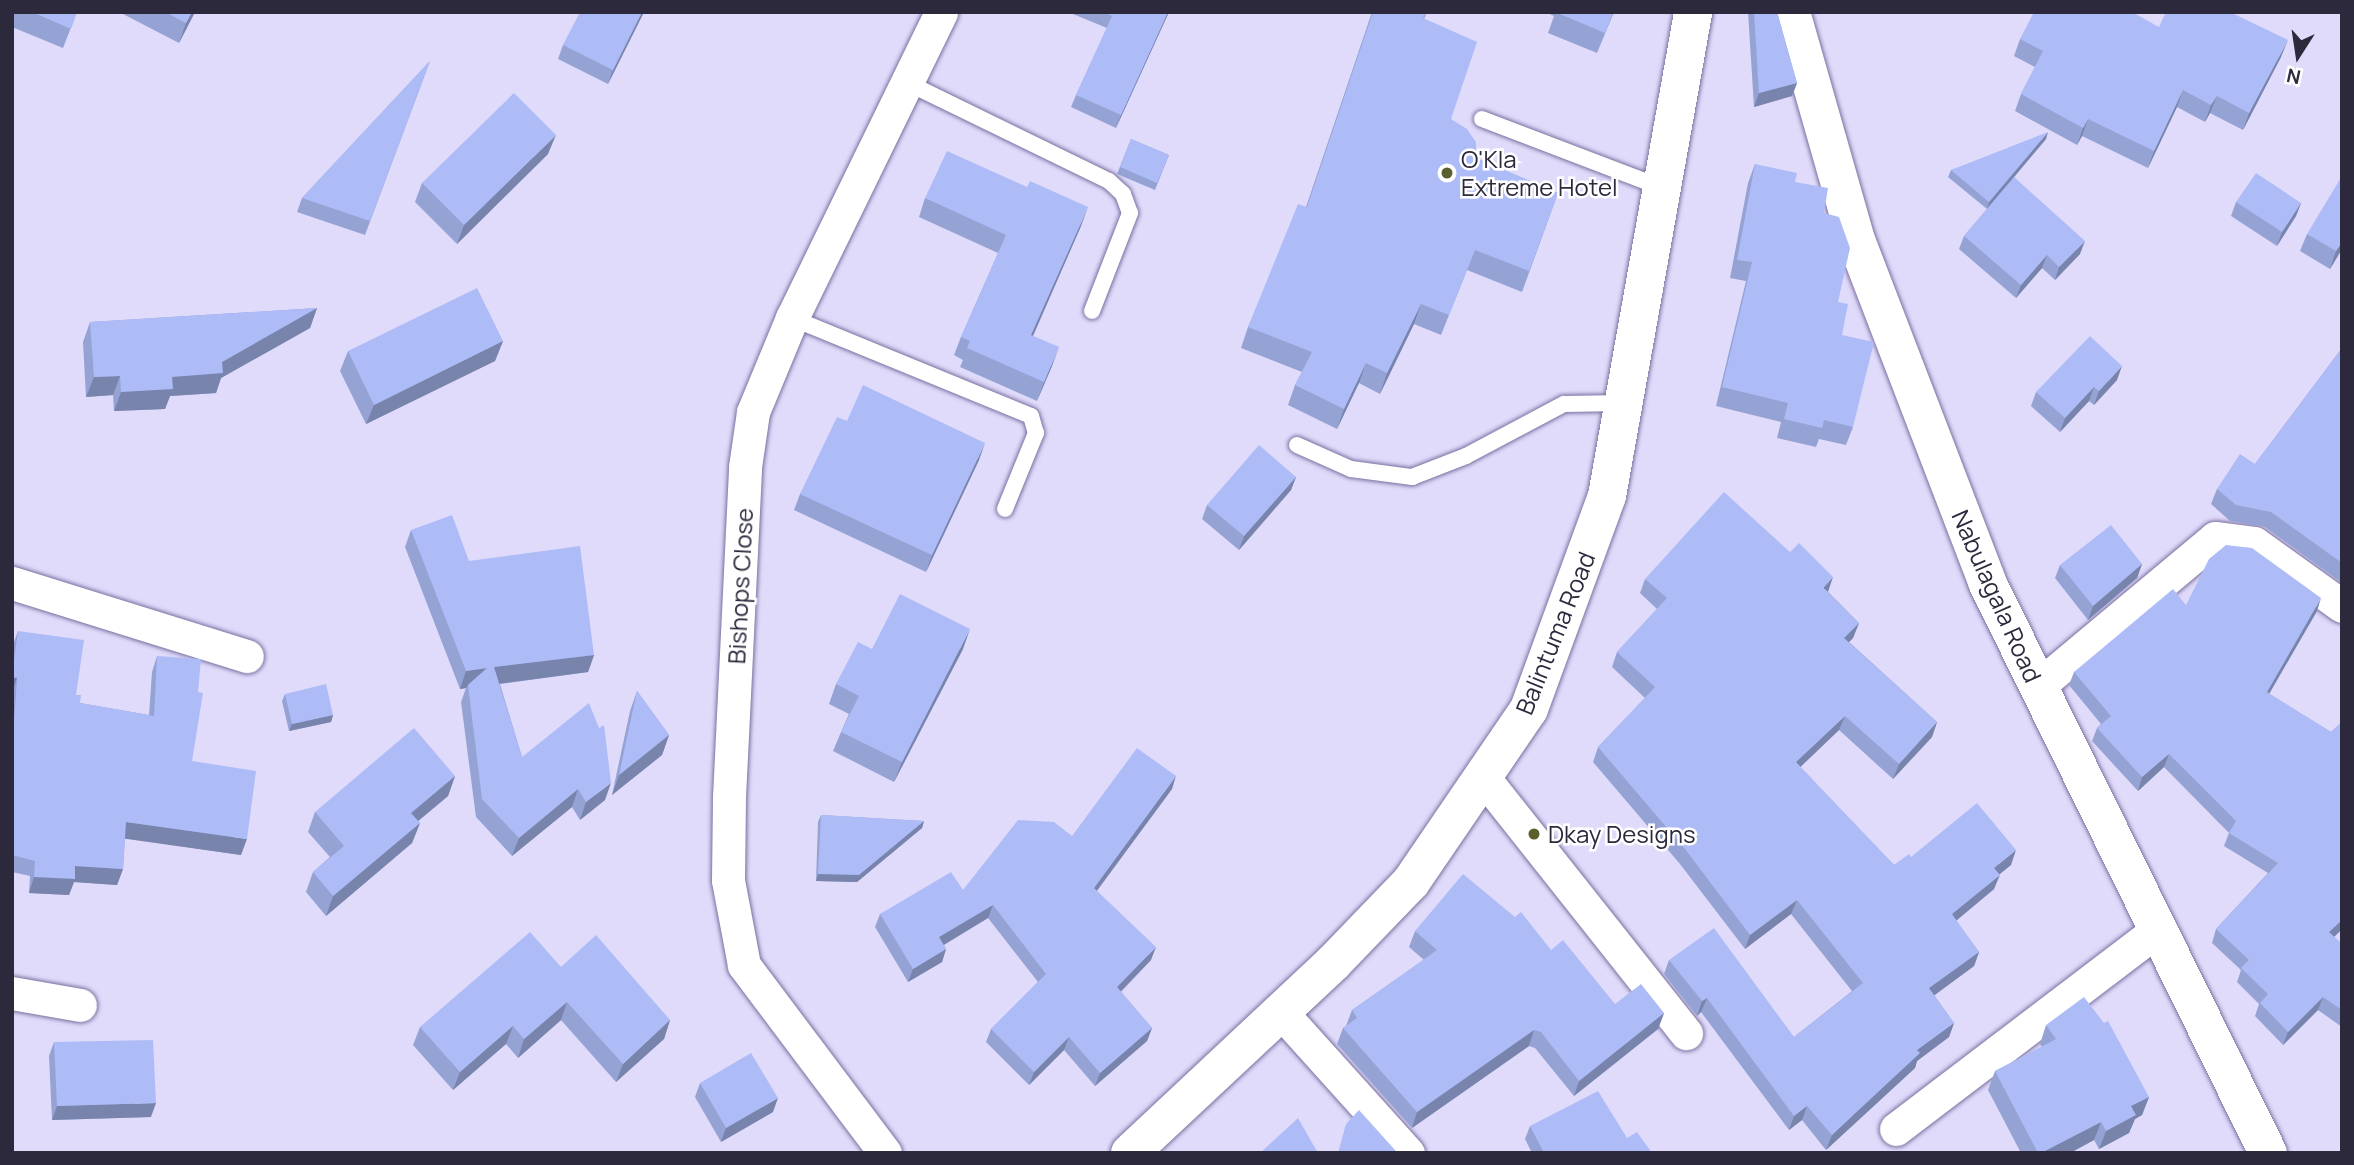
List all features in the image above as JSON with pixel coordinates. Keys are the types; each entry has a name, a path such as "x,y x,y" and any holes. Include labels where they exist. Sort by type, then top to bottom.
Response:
{"main road":[{"name":"Balintuma Road","path":"1130,1153 1281,1012 1411,882 1529,709 1555,649 1607,496 1626,403 1693,12"},
{"name":"Nabulagala Road","path":"1791,12 1856,240 1987,582 2268,1153"}],"street":[{"name":"Bishops Close","path":"886,1153 744,965 728,880 745,467 753,412 792,318 910,84 941,12"},
{"path":"2037,687 2215,538 2254,543 2342,606"},
{"path":"12,583 247,656"},
{"path":"1483,777 1686,1033"},
{"path":"1896,1129 2159,929"},
{"path":"12,993 80,1004"},
{"path":"1281,1012 1408,1153"}],"lane":[{"path":"910,84 1108,181 1123,194 1130,213 1092,311"},
{"path":"1482,119 1663,188"},
{"path":"792,318 1031,416 1036,433 1005,509"},
{"path":"1297,445 1351,469 1412,477 1466,456 1564,404 1626,403"}],"building":[{"path":"32,12 77,12 71,29"},
{"path":"165,12 192,12 186,23"},
{"path":"580,12 642,12 613,70 563,45"},
{"path":"1104,12 1168,12 1121,115 1076,95 1112,16"},
{"path":"1373,12 1426,12 1423,18 1477,42 1451,119 1467,129 1476,142 1476,158 1558,193 1529,271 1475,250 1449,315 1421,304 1387,373 1366,363 1344,409 1295,385 1312,352 1248,327 1298,204 1307,207"},
{"path":"1555,12 1613,12 1605,33"},
{"path":"1754,12 1777,12 1797,83 1759,93"},
{"path":"2034,12 2132,12 2159,27 2166,12 2230,12 2288,40 2249,113 2217,96 2211,105 2183,90 2154,151 2088,119 2083,128 2021,94 2043,51 2020,39"},
{"path":"430,61 370,221 302,198"},
{"path":"514,93 556,135 464,225 422,183"},
{"path":"2048,132 1989,202 1951,170"},
{"path":"1131,139 1169,155 1157,183 1120,167"},
{"path":"947,151 1027,187 1030,181 1088,207 1031,335 1059,347 1044,382 967,348 970,341 961,337 1006,235 925,198"},
{"path":"1755,164 1797,173 1795,182 1828,188 1824,213 1839,217 1850,248 1838,302 1848,304 1842,335 1874,342 1853,427 1824,420 1822,428 1784,419 1788,403 1722,387 1752,262 1737,260"},
{"path":"2256,173 2301,203 2282,232 2236,202"},
{"path":"2342,176 2342,242 2336,251 2307,234"},
{"path":"2014,177 2085,241 2059,267 2047,255 2021,285 1964,236"},
{"path":"477,288 503,341 374,405 348,351"},
{"path":"317,308 222,362 223,373 172,377 173,389 121,392 120,376 94,377 90,322"},
{"path":"2090,336 2122,366 2099,391 2094,387 2065,418 2036,392"},
{"path":"2342,348 2342,563 2271,512 2236,505 2217,489 2240,454 2255,464"},
{"path":"863,385 985,443 932,555 800,494 837,417 847,421"},
{"path":"1259,445 1296,477 1244,536 1207,505"},
{"path":"1724,492 1790,552 1799,543 1833,577 1823,588 1859,623 1844,638 1937,722 1899,764 1845,716 1796,762 1894,865 1909,854 1911,857 1977,803 2016,850 1994,868 2000,875 1952,914 1979,952 1929,988 1954,1023 1917,1050 1920,1053 1832,1135 1807,1106 1794,1116 1707,998 1702,1001 1669,960 1714,928 1794,1037 1863,983 1797,900 1750,935 1685,849 1598,747 1655,687 1617,652 1667,598 1645,579"},
{"path":"452,515 469,561 580,546 594,655 494,667 522,757 589,703 599,728 604,725 611,783 586,802 578,789 519,838 482,799 468,685 487,668 466,671 411,530"},
{"path":"2111,525 2142,564 2093,606 2060,565"},
{"path":"2226,545 2252,548 2321,598 2267,692 2331,732 2342,722 2342,920 2329,932 2342,944 2342,1010 2323,997 2288,1032 2260,1003 2268,994 2241,968 2249,960 2216,929 2278,863 2229,833 2236,821 2169,754 2142,777 2097,728 2111,716 2074,672 2173,589 2186,605 2209,559"},
{"path":"900,594 970,629 902,762 841,732 859,696 836,684 858,642 872,649"},
{"path":"18,631 84,640 76,695 81,695 80,703 154,716 157,656 201,659 198,692 203,693 192,761 256,771 247,839 126,822 123,869 75,866 75,879 34,877 35,861 12,855 12,751 17,678 12,677 12,674"},
{"path":"326,684 333,715 292,724 285,694"},
{"path":"637,691 669,735 619,775"},
{"path":"414,728 455,776 411,813 420,823 333,896 313,872 344,846 315,812"},
{"path":"1137,748 1176,776 1094,888 1156,947 1117,987 1152,1028 1100,1073 1069,1037 1034,1072 991,1029 1046,974 993,905 939,937 946,949 913,969 880,914 951,872 963,890 1018,820 1054,822 1072,836"},
{"path":"821,815 924,821 859,875 818,874"},
{"path":"1463,874 1515,917 1521,912 1551,950 1563,940 1615,1004 1641,984 1664,1013 1579,1081 1541,1032 1534,1030 1417,1112 1343,1028 1357,1018 1352,1010 1437,950 1415,931"},
{"path":"530,932 561,967 596,935 670,1020 623,1064 567,1002 524,1039 513,1026 460,1072 420,1027"},
{"path":"2084,997 2104,1023 2108,1021 2149,1097 2131,1106 2136,1115 2106,1131 2101,1122 2038,1153 1995,1071 2056,1039 2046,1025"},
{"path":"153,1040 156,1103 57,1106 54,1042"},
{"path":"751,1053 778,1098 726,1128 700,1083"},
{"path":"1598,1091 1627,1138 1637,1132 1652,1153 1540,1153 1543,1151 1530,1126"},
{"path":"1359,1110 1397,1153 1338,1153 1346,1124"},
{"path":"1298,1118 1318,1153 1260,1153"}],"place":[{"name":"O'Kla Extreme Hotel","path":"1447,173"},
{"name":"Dkay Designs","path":"1534,834"}]}
